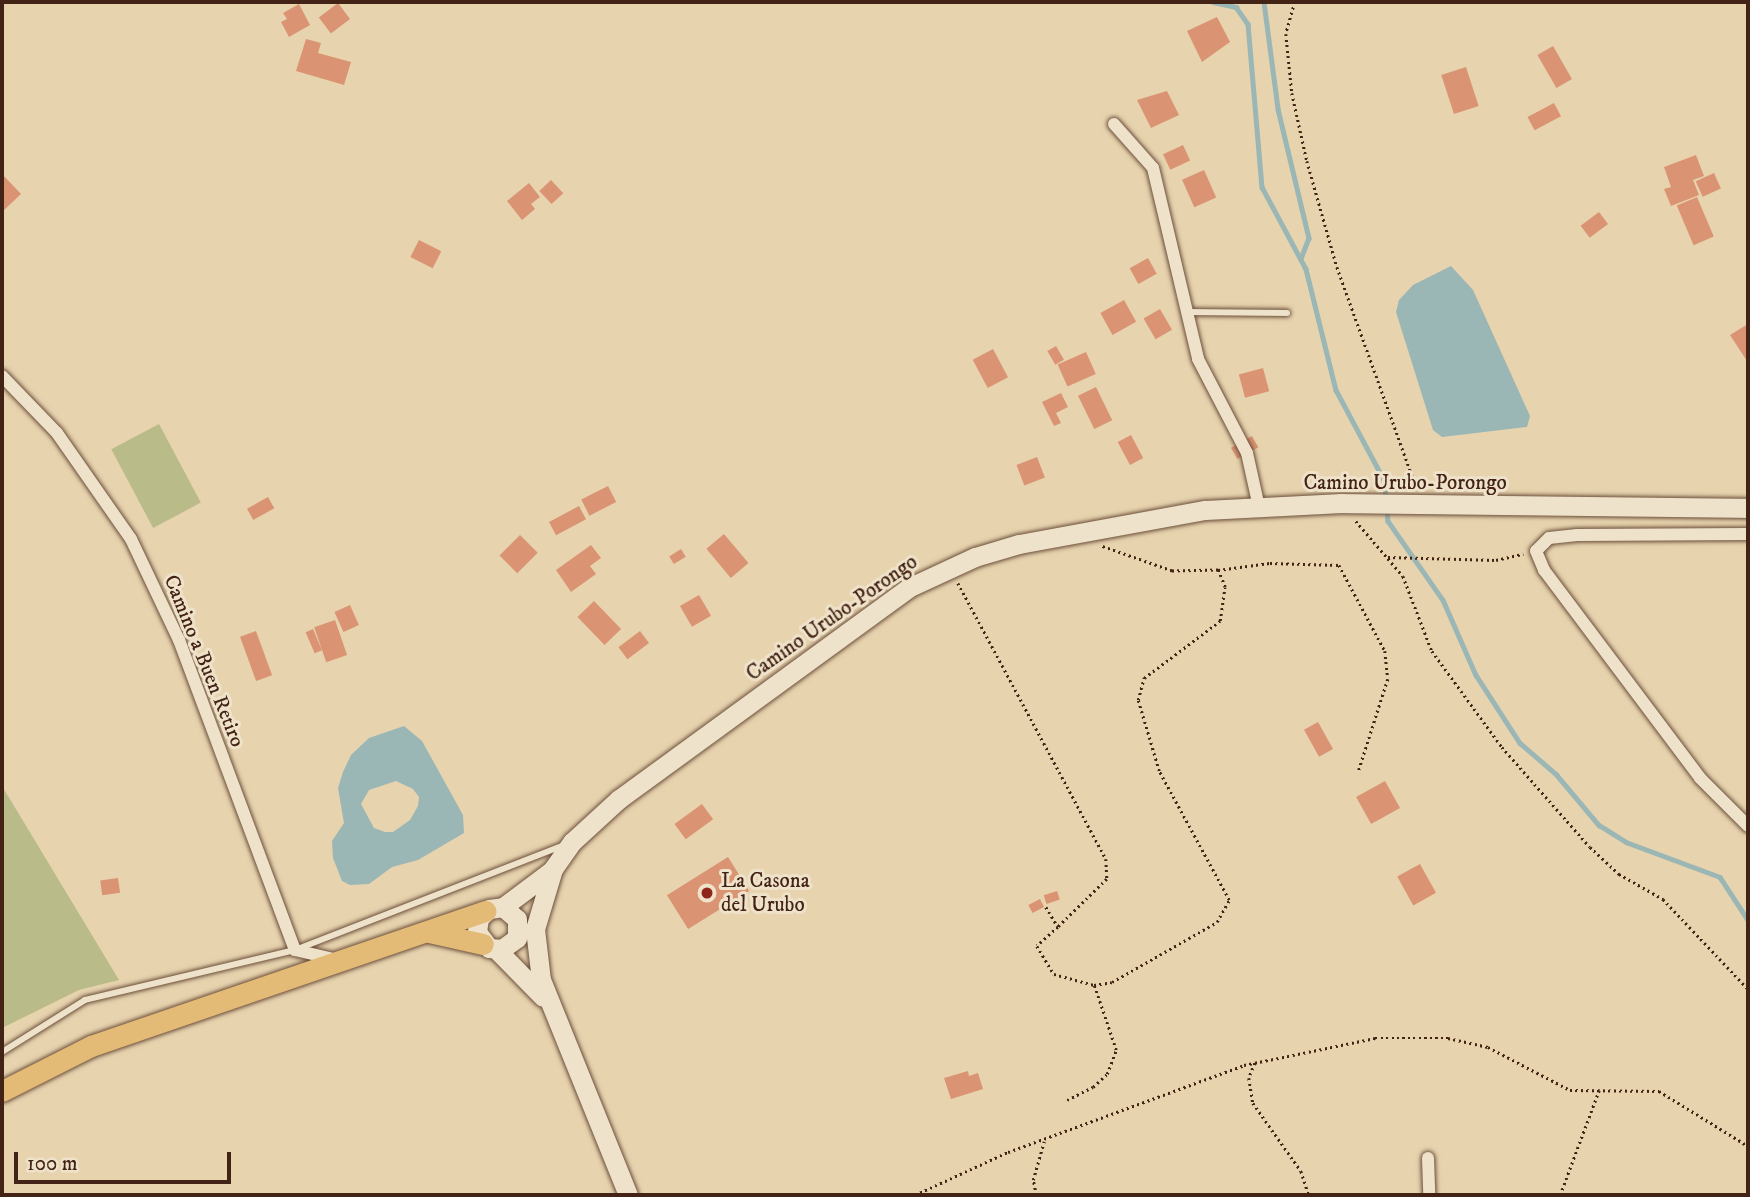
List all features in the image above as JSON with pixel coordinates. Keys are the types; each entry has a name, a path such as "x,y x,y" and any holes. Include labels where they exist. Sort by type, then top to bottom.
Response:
{"main road":[{"name":"Camino Urubo-Porongo","path":"628,1195 541,980 535,929 553,869 572,842 619,799 908,588 949,568 1019,544 1205,510 1342,503 1748,508"},
{"path":"552,1009 489,947 477,925 494,909 553,869"},
{"path":"2,1091 91,1046 494,909 514,914 519,932 541,980"},
{"path":"429,932 489,947 508,947 519,932"}],"street":[{"path":"1114,124 1153,168 1198,359 1247,453 1259,507"},
{"name":"Camino a Buen Retiro","path":"2,376 57,433 131,539 178,640 295,950"},
{"path":"1748,534 1577,535 1549,538 1536,551 1544,570 1700,778 1748,826"},
{"path":"295,950 340,960"},
{"path":"1428,1158 1429,1195"}],"lane":[{"path":"1185,312 1287,313"},
{"path":"2,1052 85,1000 295,950 572,842"}],"path":[{"path":"1295,2 1286,34 1292,93 1307,161 1337,267 1416,504"},
{"path":"1342,503 1388,557 1414,595 1432,651 1502,747 1590,847 1619,874 1663,899 1748,989"},
{"path":"1081,533 1110,552 1172,571 1218,570 1270,563 1339,565 1385,651 1387,669 1359,771"},
{"path":"1388,557 1496,560 1536,551"},
{"path":"949,568 1106,859 1107,879 1037,946 1055,974 1094,985 1112,982 1226,913 1229,900 1224,887 1159,771 1138,700 1144,678 1220,621 1225,587 1218,570"},
{"path":"1046,906 1058,927"},
{"path":"1067,1100 1093,1087 1107,1074 1116,1050 1094,985"},
{"path":"915,1195 1008,1152 1044,1142 1255,1062 1375,1038 1448,1038 1488,1047 1570,1090 1659,1091 1748,1146"},
{"path":"1255,1062 1249,1078 1253,1103 1301,1171 1309,1195"},
{"path":"1560,1195 1599,1089"},
{"path":"1036,1195 1032,1180 1044,1142"}],"green space":[{"path":"159,424 201,503 153,528 111,449"},
{"path":"2,786 119,980 79,990 2,1028"}],"water":[{"path":"1451,266 1473,290 1530,416 1527,427 1442,437 1433,430 1396,312 1399,300 1413,285"},
{"path":"404,726 422,741 463,815 464,833 418,860 392,867 369,884 350,885 342,881 333,858 332,841 344,823 338,788 351,755 369,738","holes":["396,781 413,789 419,797 418,806 410,820 393,832 374,828 361,804 369,790"]}],"building":[{"path":"338,3 350,19 331,33 319,17"},
{"path":"299,4 310,25 289,37 281,22 287,19 283,13"},
{"path":"1217,17 1230,42 1202,62 1187,31"},
{"path":"306,39 321,43 318,53 351,62 344,85 296,71"},
{"path":"1553,46 1572,79 1556,88 1537,55"},
{"path":"1466,67 1479,106 1454,114 1441,75"},
{"path":"1167,91 1179,115 1151,128 1137,100"},
{"path":"1554,103 1561,116 1535,130 1528,117"},
{"path":"1183,145 1190,160 1170,170 1163,154"},
{"path":"1696,155 1704,176 1693,180 1699,195 1671,206 1664,189 1671,187 1664,167"},
{"path":"1204,170 1216,197 1194,207 1182,180"},
{"path":"1714,173 1721,189 1703,197 1696,181"},
{"path":"2,174 21,194 2,212"},
{"path":"551,180 563,193 552,204 539,191"},
{"path":"529,183 540,197 531,204 535,209 522,220 507,201"},
{"path":"1697,197 1714,237 1694,245 1677,206"},
{"path":"1599,212 1608,224 1590,238 1581,226"},
{"path":"419,240 441,251 433,268 410,257"},
{"path":"1148,258 1157,274 1138,284 1130,268"},
{"path":"1124,300 1136,322 1113,335 1100,313"},
{"path":"1160,309 1172,330 1156,339 1144,319"},
{"path":"1748,324 1748,360 1747,361 1730,335"},
{"path":"1056,346 1064,360 1055,365 1047,351"},
{"path":"993,349 1008,377 988,388 973,360"},
{"path":"1086,352 1096,374 1067,387 1058,365"},
{"path":"1263,368 1269,391 1245,398 1239,374"},
{"path":"1096,387 1112,420 1094,429 1078,396"},
{"path":"1061,393 1068,407 1056,413 1061,423 1054,426 1042,402"},
{"path":"1131,435 1143,458 1130,465 1118,442"},
{"path":"1252,436 1258,447 1237,459 1231,448"},
{"path":"1037,457 1045,478 1024,485 1016,465"},
{"path":"608,486 616,502 589,516 581,500"},
{"path":"268,497 274,508 253,520 247,509"},
{"path":"579,506 586,519 556,535 549,522"},
{"path":"724,534 748,563 731,578 706,549"},
{"path":"520,535 538,553 517,573 499,556"},
{"path":"591,545 601,558 590,566 596,574 571,592 556,570"},
{"path":"681,549 686,557 674,564 669,556"},
{"path":"699,595 711,616 692,627 680,606"},
{"path":"594,601 621,629 605,645 577,617"},
{"path":"350,605 359,625 343,632 334,612"},
{"path":"335,620 347,655 326,662 314,627"},
{"path":"313,629 322,650 315,653 306,632"},
{"path":"256,631 272,675 256,681 240,637"},
{"path":"640,631 649,643 627,659 618,647"},
{"path":"1318,722 1333,749 1319,757 1304,730"},
{"path":"1385,781 1400,808 1371,824 1356,797"},
{"path":"702,804 713,819 686,839 674,824"},
{"name":"La Casona del Urubo","path":"728,857 749,891 688,929 667,895"},
{"path":"1420,864 1436,893 1413,905 1397,877"},
{"path":"118,878 120,893 102,895 100,881"},
{"path":"1057,891 1060,900 1046,904 1044,895"},
{"path":"1040,899 1044,907 1033,913 1028,905"},
{"path":"968,1071 969,1076 978,1073 983,1089 951,1099 944,1078"}],"waterway":[{"path":"1213,2 1236,7 1248,24 1262,187 1306,269 1336,390 1384,480 1386,499"},
{"path":"1264,2 1278,109 1309,238 1301,259"},
{"path":"1387,508 1388,521 1443,600 1476,675 1520,743 1556,774 1599,825 1626,842 1720,877 1748,920"}],"place":[{"name":"La Casona del Urubo","path":"707,893"}]}
